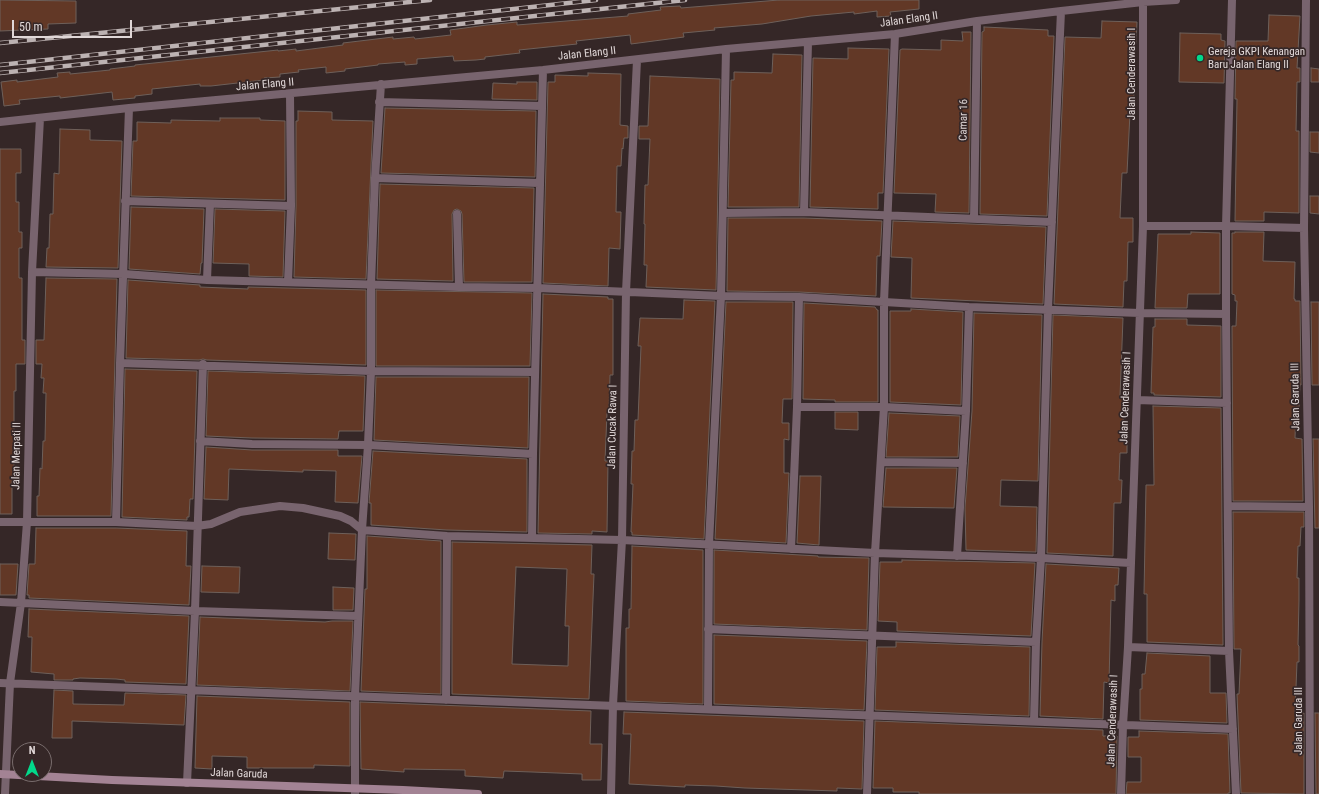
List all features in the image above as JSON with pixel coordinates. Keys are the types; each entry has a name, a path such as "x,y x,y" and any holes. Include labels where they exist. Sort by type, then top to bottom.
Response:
{"street":[{"name":"Jalan Elang II","path":"0,122 130,108 543,70 726,49 895,34 977,21 1143,2 1176,0"},
{"path":"1232,0 1226,226 1226,314 1229,651 1236,794"},
{"name":"Jalan Garuda III","path":"1306,0 1304,228 1309,507 1310,794"},
{"name":"Jalan Cenderawasih I","path":"1121,794 1123,725 1128,647 1143,226 1143,2"},
{"path":"1034,721 1036,642 1041,558 1048,309 1061,11"},
{"name":"Camar 16","path":"974,219 977,21"},
{"path":"867,794 875,553 884,407 884,302 895,34"},
{"path":"804,212 808,42"},
{"path":"708,708 709,544 724,213 726,49"},
{"name":"Jalan Cucak Rawa I","path":"611,794 613,705 622,540 626,292 637,60"},
{"path":"532,538 543,70"},
{"path":"355,791 355,696 362,530 368,445 371,371 371,285 375,178 381,84"},
{"path":"288,282 291,206 290,94"},
{"path":"379,102 542,106"},
{"path":"116,522 125,201 130,108"},
{"name":"Jalan Merpati II","path":"5,794 3,774 10,683 21,603 27,522 32,272 40,118"},
{"path":"375,178 540,183"},
{"path":"125,201 291,206"},
{"path":"207,280 210,204"},
{"path":"724,213 804,212 1052,222"},
{"path":"457,214 459,287"},
{"path":"1143,226 1304,228"},
{"path":"32,272 124,274 207,280 538,288 721,296 799,297 969,307 1140,313 1226,314"},
{"path":"791,549 797,407 799,297"},
{"path":"957,556 966,411 969,307"},
{"path":"120,363 203,364 371,371 536,372"},
{"path":"187,783 192,690 203,364"},
{"path":"1137,400 1227,403"},
{"path":"797,407 884,407 966,411"},
{"path":"200,441 252,444 368,445 533,454"},
{"path":"881,462 963,463"},
{"path":"0,522 116,522 197,526 211,524 240,512 280,506 303,508 340,516 351,521 362,530 448,536 622,540 875,553 1041,558 1131,564"},
{"path":"1228,506 1309,507"},
{"path":"446,700 448,536"},
{"path":"0,602 195,611 358,616"},
{"path":"708,629 1036,642"},
{"path":"1128,647 1229,651"},
{"path":"0,683 446,700 708,708 1233,729"},
{"name":"Jalan Garuda","path":"3,774 355,791 478,794"}],"building":[{"path":"0,0 76,1 76,23 48,24 48,29 0,31"},
{"path":"779,0 919,0 919,9 890,12 891,16 877,17 877,11 854,14 854,12 811,16 762,24 714,28 715,30 683,33 684,37 631,44 630,35 576,41 577,44 519,50 520,53 485,57 485,59 476,60 454,61 453,56 417,59 417,64 405,65 405,62 378,64 345,69 345,71 326,73 326,67 298,70 299,72 280,74 280,77 264,78 264,80 211,86 200,86 200,84 152,89 152,94 135,96 135,98 113,100 112,92 60,98 60,96 19,100 20,104 4,106 1,82 17,80 17,82 58,77 57,73 70,72 70,74 110,70 135,65 278,50 296,49 296,51 343,45 343,43 393,37 393,39 414,37 415,39 451,35 450,30 487,25 517,22 517,25 628,16 628,14 661,10 660,7 680,6 681,8"},
{"path":"1269,15 1300,16 1297,68 1300,68 1300,82 1297,82 1296,131 1299,131 1299,213 1264,212 1264,221 1235,221 1237,99 1235,99 1236,41 1268,41"},
{"path":"1102,21 1137,22 1136,44 1134,44 1132,92 1134,92 1133,113 1130,113 1127,173 1122,173 1120,218 1133,218 1133,242 1128,242 1127,281 1124,281 1123,307 1054,304 1065,37 1101,38"},
{"path":"984,27 1048,30 1048,36 1054,36 1047,216 980,214 982,32 984,31"},
{"path":"962,32 971,32 969,213 935,212 936,194 894,193 900,50 941,50 941,40 963,41"},
{"name":"Gereja GKPI Kenangan Baru Jalan Elang II","path":"1180,33 1221,34 1221,40 1225,41 1224,83 1179,82"},
{"path":"848,48 889,49 883,193 878,193 878,209 810,207 813,58 848,59"},
{"path":"773,54 802,55 799,207 728,207 731,80 734,80 734,72 772,73"},
{"path":"1311,68 1319,69 1319,82 1311,82"},
{"path":"588,73 621,74 620,125 628,126 628,138 624,138 621,166 617,166 616,212 621,212 620,249 609,248 608,286 543,283 548,82 555,82 555,75 588,76"},
{"path":"650,76 720,79 716,290 646,287 647,265 644,265 645,185 648,185 650,139 639,139 639,126 648,126"},
{"path":"517,82 537,82 537,100 492,99 493,83 517,84"},
{"path":"385,108 536,111 535,177 381,173"},
{"path":"298,111 332,112 332,120 373,121 366,279 294,277 296,121 298,121"},
{"path":"220,118 260,118 260,120 285,121 285,200 131,196 133,141 137,141 137,122 171,123 171,120 220,121"},
{"path":"60,129 90,130 90,140 122,141 118,268 46,267 47,248 49,248 50,214 53,214 54,173 59,174"},
{"path":"1310,132 1319,132 1319,153 1310,152"},
{"path":"0,149 21,149 21,173 16,173 16,202 19,202 19,232 22,232 22,248 19,248 19,278 22,278 22,340 25,340 25,364 16,364 16,391 14,391 14,481 12,481 12,514 0,514"},
{"path":"380,184 534,188 532,282 464,282 462,214 461,211 457,209 454,210 452,214 453,281 377,279"},
{"path":"1310,196 1319,196 1319,214 1310,213"},
{"path":"131,207 204,209 202,263 200,274 129,269"},
{"path":"215,209 285,211 283,277 249,276 249,264 213,263"},
{"path":"728,218 804,218 882,221 880,256 877,256 876,296 799,292 727,291"},
{"path":"893,221 1046,227 1043,304 911,298 912,258 891,257"},
{"path":"1191,232 1220,233 1220,294 1188,294 1187,308 1155,308 1158,234 1191,234"},
{"path":"1264,232 1263,261 1295,262 1294,299 1295,301 1300,301 1301,385 1299,407 1296,407 1295,438 1302,439 1303,501 1233,501 1232,326 1236,326 1237,301 1235,301 1235,295 1232,294 1232,233"},
{"path":"46,278 117,279 111,516 37,516 37,496 39,496 40,468 42,469 43,441 45,441 46,393 43,393 44,378 41,378 42,364 36,364 36,340 44,340"},
{"path":"128,280 200,285 200,287 366,290 366,365 203,359 126,358"},
{"path":"376,290 532,293 530,366 376,366"},
{"path":"543,294 608,297 608,299 613,299 613,375 610,375 609,413 607,413 605,461 608,461 607,532 592,531 592,534 538,533"},
{"path":"684,300 715,301 704,539 632,535 632,451 634,451 635,420 638,420 641,346 638,346 640,318 683,319"},
{"path":"726,302 793,302 792,399 783,399 782,423 789,423 789,440 784,439 784,473 789,473 786,543 715,539"},
{"path":"1311,302 1319,302 1319,385 1312,385"},
{"path":"804,303 875,307 878,310 878,402 835,402 835,400 803,399"},
{"path":"911,309 963,312 961,405 890,402 890,311 911,311"},
{"path":"974,313 1042,315 1038,481 1001,480 1000,506 1037,507 1036,552 966,550 965,508 972,411"},
{"path":"1053,315 1123,318 1120,397 1124,397 1123,428 1127,428 1127,453 1120,453 1119,480 1122,480 1121,503 1114,503 1113,556 1047,553"},
{"path":"1155,319 1187,319 1187,325 1221,326 1221,397 1154,395 1154,393 1151,393 1153,327 1155,327"},
{"path":"125,369 197,371 193,499 190,499 189,517 187,517 187,520 122,517"},
{"path":"208,371 365,376 363,431 339,431 338,439 206,436"},
{"path":"376,377 529,377 528,448 374,440"},
{"path":"1153,406 1221,408 1223,645 1147,642 1147,594 1144,594 1146,485 1154,485"},
{"path":"835,412 858,412 858,430 835,429"},
{"path":"889,413 960,416 958,457 886,457"},
{"path":"1313,439 1319,439 1319,528 1315,528"},
{"path":"206,447 252,450 338,450 338,456 362,456 358,503 335,502 336,471 303,470 303,472 229,469 228,500 204,499"},
{"path":"373,451 527,459 527,532 447,530 371,525 371,503 369,503"},
{"path":"886,468 957,468 954,508 883,507"},
{"path":"800,476 821,476 819,545 797,543"},
{"path":"1233,512 1304,512 1304,527 1301,527 1300,546 1298,546 1297,578 1299,578 1299,662 1297,662 1295,713 1304,713 1304,794 1241,793 1237,694 1239,694 1241,649 1234,649"},
{"path":"36,528 116,528 187,531 186,566 191,566 189,605 29,598 29,595 27,595 29,564 35,564"},
{"path":"329,533 356,534 355,560 328,559"},
{"path":"367,536 441,541 441,694 361,691 365,589 367,589"},
{"path":"452,542 592,545 591,574 594,574 589,699 452,694","holes":["516,567 567,569 565,626 569,626 568,666 512,664"]},
{"path":"632,546 703,550 703,704 626,701 626,628 629,628 629,609 631,609"},
{"path":"714,550 818,557 869,558 867,630 714,624"},
{"path":"902,560 1035,563 1031,636 897,631 897,622 878,621 880,562 902,562"},
{"path":"0,564 18,564 16,595 0,595"},
{"path":"1046,564 1119,568 1118,585 1115,585 1115,601 1111,600 1109,683 1104,682 1103,719 1040,716"},
{"path":"202,566 240,567 239,593 201,592"},
{"path":"333,587 354,588 353,610 333,610"},
{"path":"29,609 189,616 186,684 125,682 125,680 116,679 80,678 73,680 54,680 54,674 31,672 32,637 28,637"},
{"path":"200,617 325,622 353,621 350,691 197,685"},
{"path":"714,635 867,641 864,710 714,704"},
{"path":"896,642 1030,647 1029,716 875,710 877,647 896,647"},
{"path":"1147,653 1210,656 1210,693 1226,693 1227,723 1140,720 1140,689 1142,689 1142,674 1145,674"},
{"path":"54,690 73,691 73,704 124,705 125,693 186,695 184,725 72,721 72,738 52,738"},
{"path":"197,696 350,702 350,766 314,765 314,768 247,768 247,757 212,756 212,769 195,768"},
{"path":"360,702 591,711 590,744 602,744 601,780 582,780 582,774 504,771 503,778 465,776 465,770 404,769 404,772 361,769"},
{"path":"624,712 864,721 862,789 837,788 837,791 629,784 631,734 623,734"},
{"path":"1315,713 1319,713 1319,794 1316,794"},
{"path":"875,721 1103,730 1103,736 1117,736 1116,794 919,794 919,792 893,792 893,788 873,788"},
{"path":"1139,731 1228,734 1230,793 1126,794 1127,782 1141,782 1141,757 1128,757 1128,737 1139,737"}],"railway":[{"path":"0,43 430,0"},
{"path":"0,65 596,0"},
{"path":"0,73 685,0"}],"place":[{"name":"Gereja GKPI Kenangan Baru Jalan Elang II","path":"1200,58"}]}
